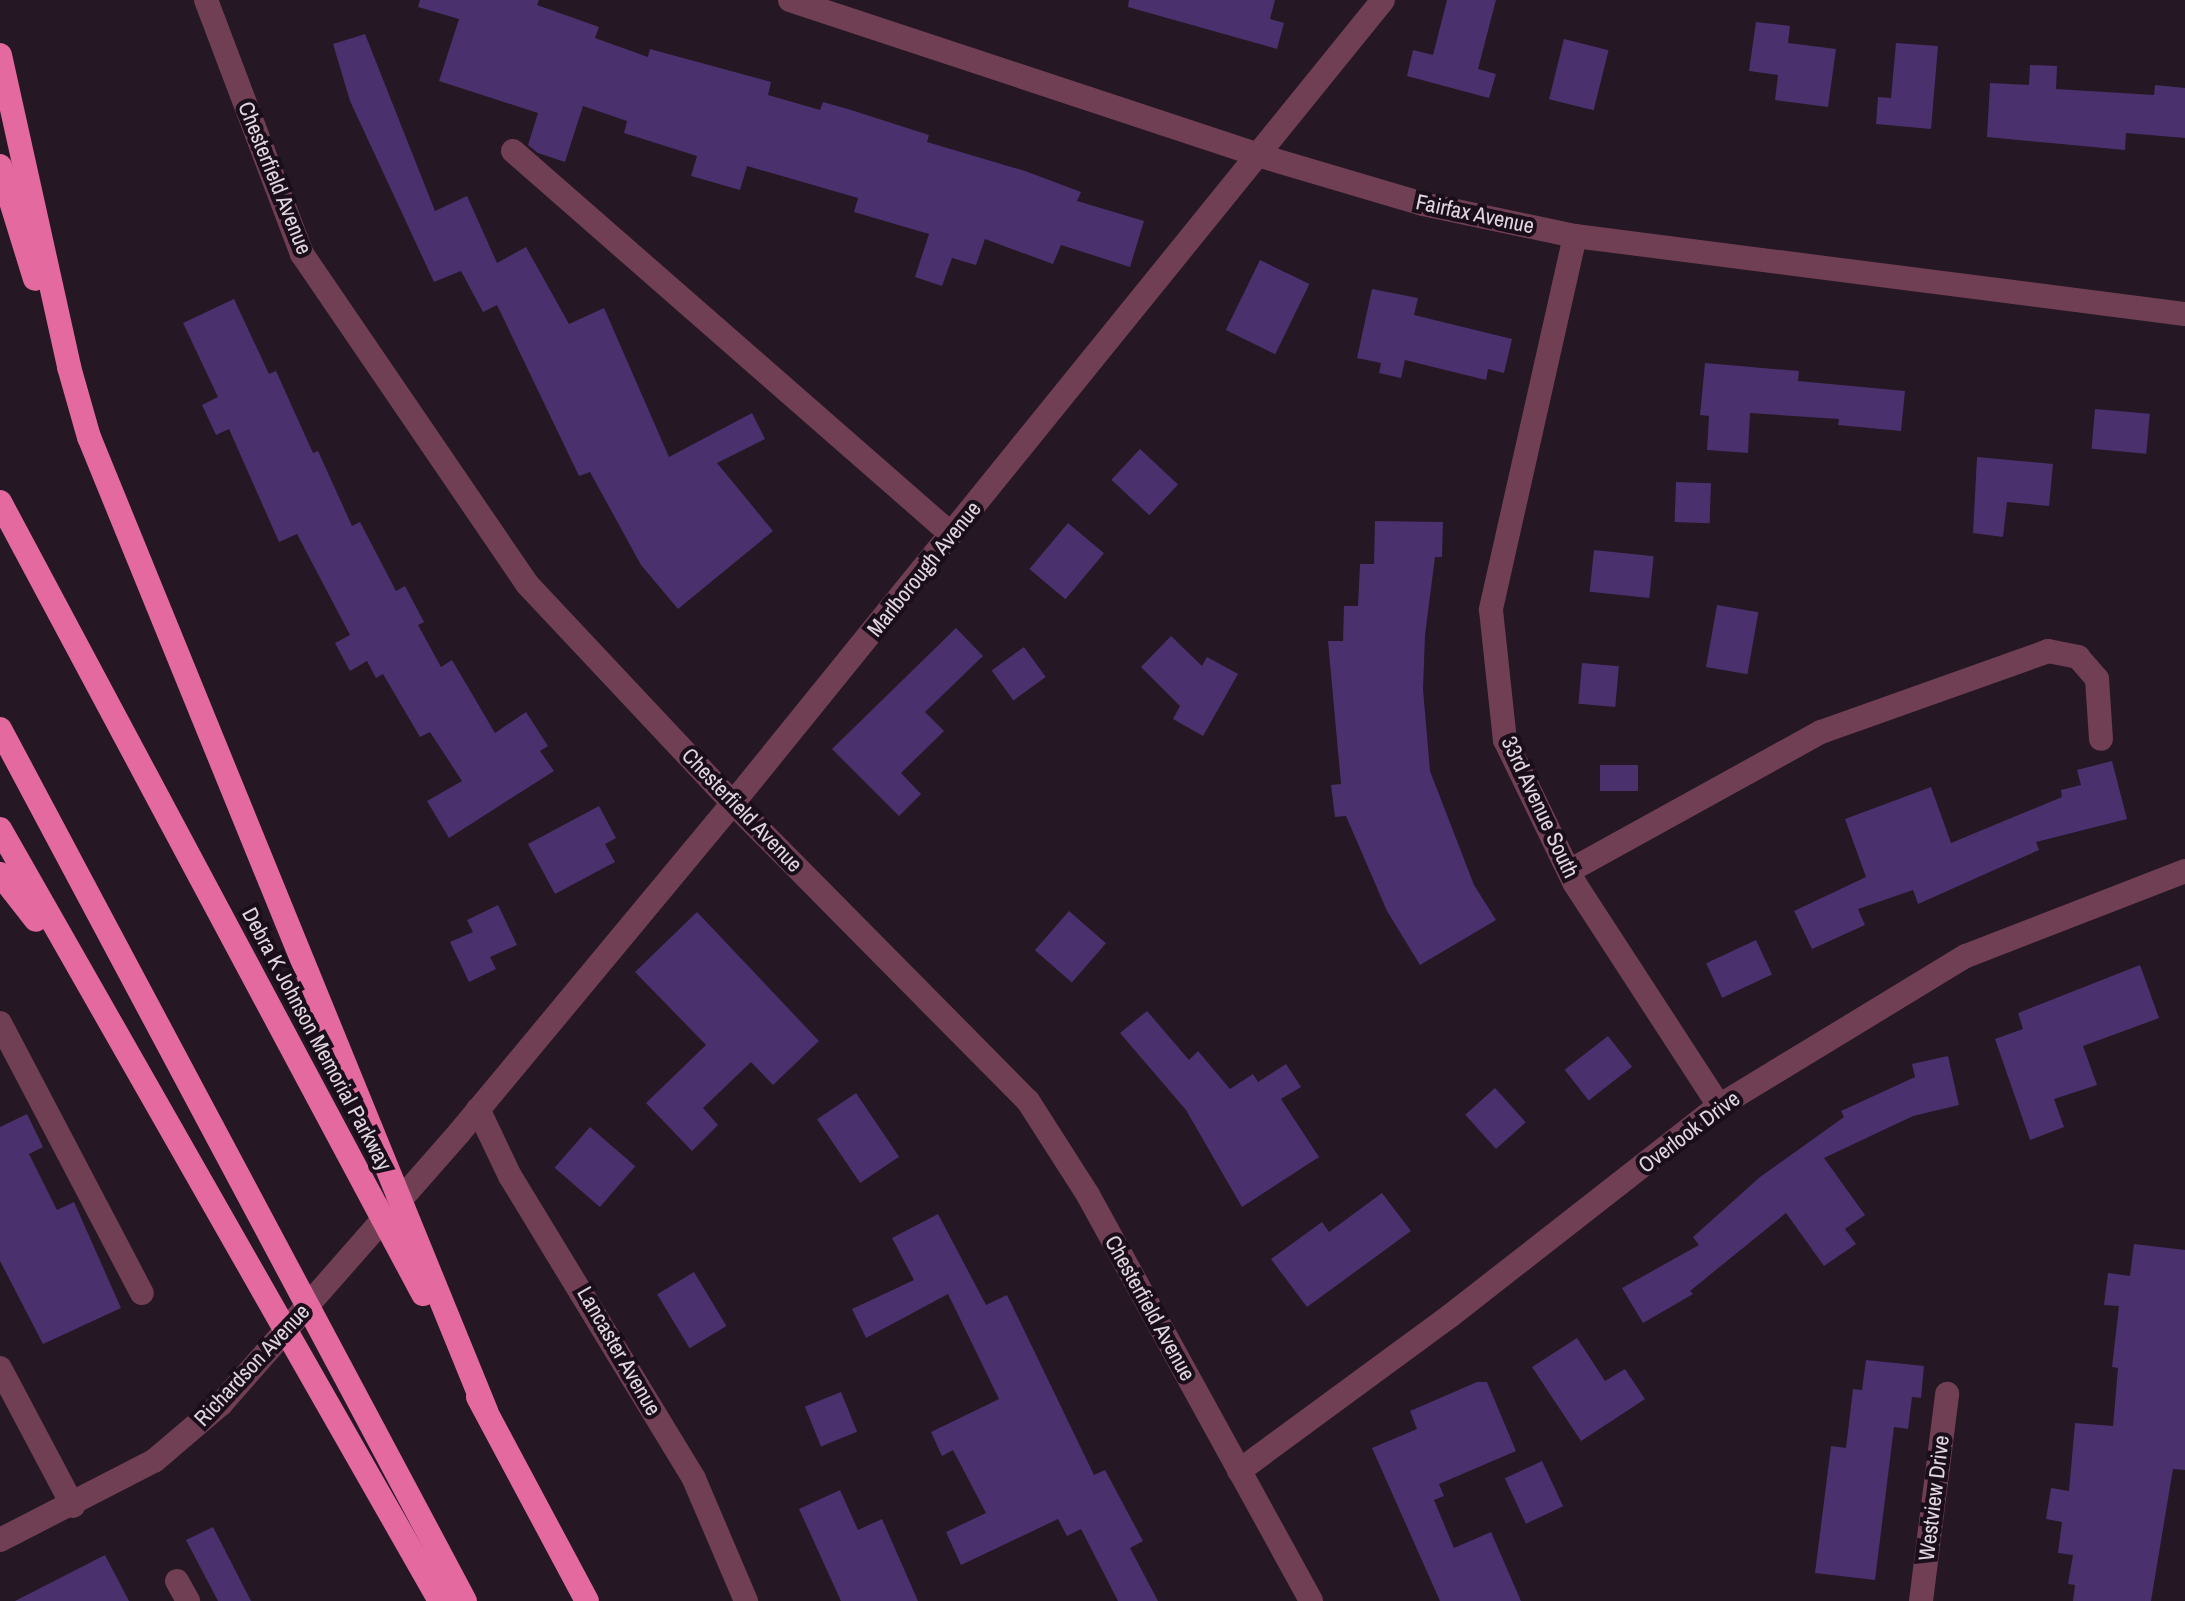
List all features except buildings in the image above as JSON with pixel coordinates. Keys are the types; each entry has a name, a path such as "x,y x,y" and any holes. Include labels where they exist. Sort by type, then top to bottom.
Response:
{"highway":[{"path":"0,55 69,367 89,437 176,657 486,1411"},
{"path":"0,166 36,284 69,367"},
{"name":"Debra K Johnson Memorial Parkway","path":"0,502 587,1601"},
{"path":"0,729 465,1601"},
{"path":"0,829 78,972 440,1601"},
{"path":"0,874 78,972"}],"street":[{"name":"Chesterfield Avenue","path":"206,0 302,254 527,584 733,803 1028,1101 1088,1195 1311,1601"},
{"name":"Fairfax Avenue","path":"790,0 1261,156 1423,204 1575,236 2185,314"},
{"name":"Marlborough Avenue","path":"459,1133 733,803 1261,156 1383,0"},
{"path":"513,151 951,534"},
{"name":"33rd Avenue South","path":"1575,236 1491,610 1505,740 1569,871 1719,1106"},
{"path":"1569,871 1821,732 2048,651 2078,657 2097,679 2101,739"},
{"name":"Overlook Drive","path":"1239,1471 1450,1316 1719,1106 1966,956 2185,871"},
{"path":"0,1023 142,1293"},
{"name":"Lancaster Avenue","path":"478,1109 510,1176 558,1247 694,1479 746,1601"},
{"name":"Richardson Avenue","path":"0,1540 73,1506 154,1461 221,1404 459,1133"},
{"path":"0,1368 73,1506"},
{"name":"Westview Drive","path":"1921,1601 1947,1394"}]}
